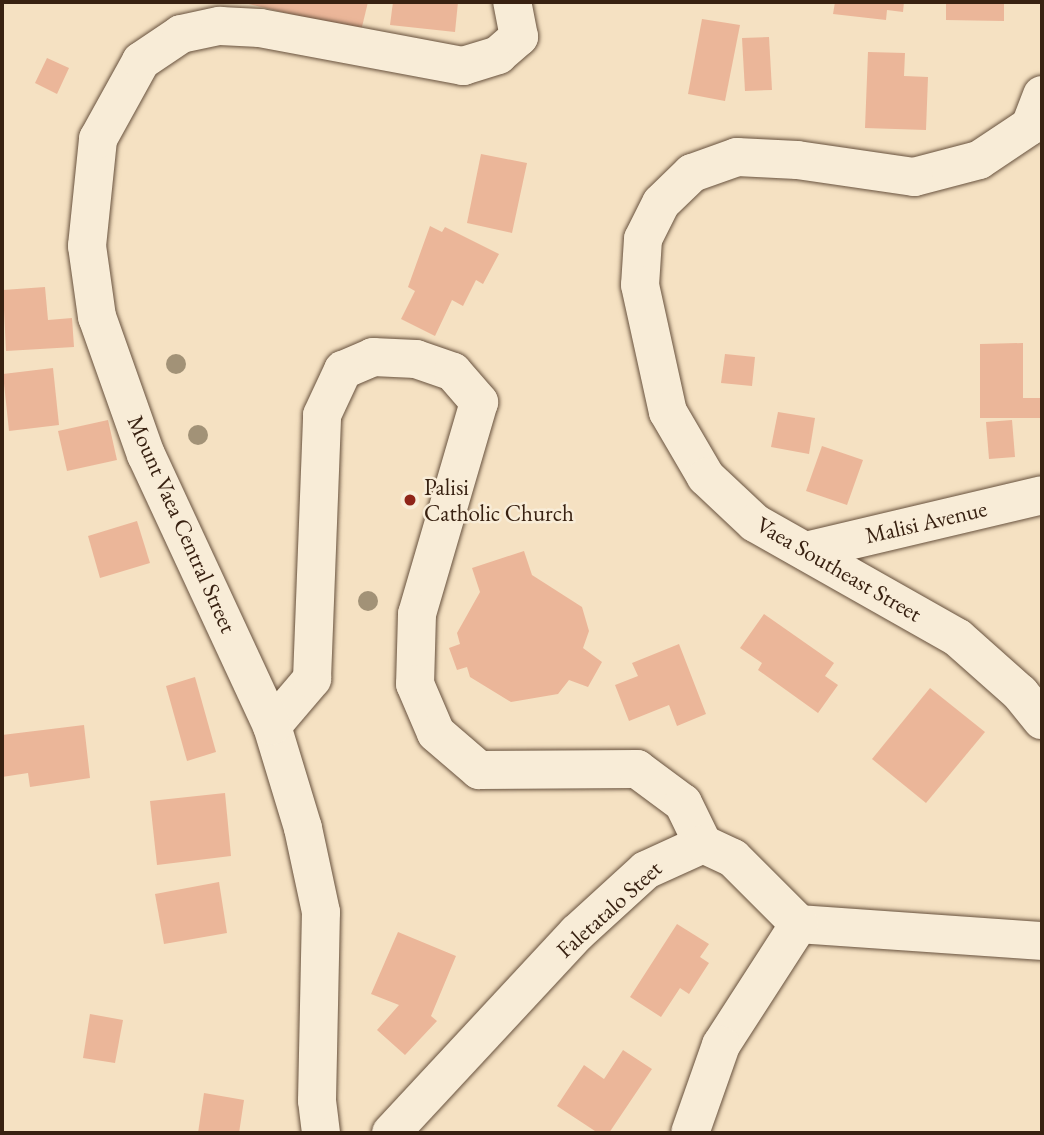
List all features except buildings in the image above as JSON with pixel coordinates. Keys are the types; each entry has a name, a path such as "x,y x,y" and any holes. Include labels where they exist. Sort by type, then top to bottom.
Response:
{"street":[{"name":"Mount Vaea Central Street","path":"321,1133 317,1101 321,912 272,726 146,455 97,317 87,246 98,139 141,61 181,34 220,26 260,27 463,66 498,55 519,37 512,2"},
{"name":"Vaea Southeast Street","path":"1042,95 1030,126 979,160 914,177 797,160 737,157 692,173 660,203 643,239 640,285 668,412 706,477 755,523 810,550 958,638 1020,693 1042,720"},
{"path":"272,726 312,679 322,415 343,370 373,357 416,359 453,372 479,402 417,614 415,684 436,733 479,770 637,769 682,803 703,844 733,858 799,924 1042,941"},
{"name":"Malisi Avenue","path":"810,550 1042,495"},
{"name":"Faletatalo Steet","path":"391,1133 577,933 646,870 703,844"},
{"path":"690,1133 721,1045 799,924"}],"place":[{"name":"Palisi Catholic Church","path":"410,500"}]}
